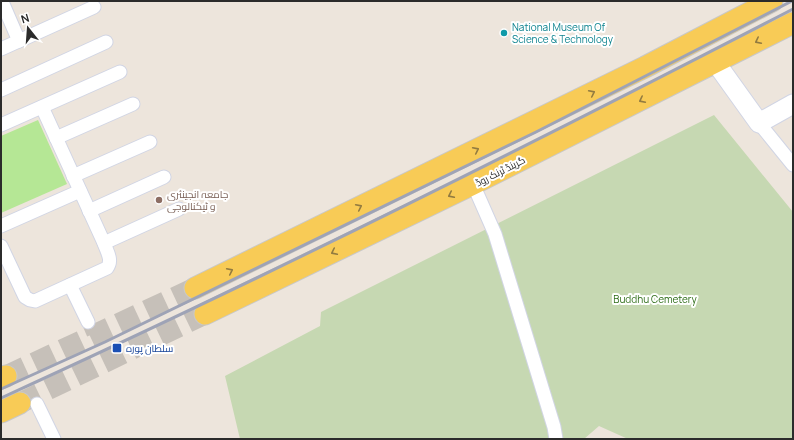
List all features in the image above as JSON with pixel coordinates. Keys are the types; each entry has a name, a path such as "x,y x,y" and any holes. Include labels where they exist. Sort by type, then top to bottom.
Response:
{"main road":[{"path":"195,288 645,67 772,1"},
{"name":"گرینڈ ٹرنک روڈ","path":"205,314 473,184 793,23"},
{"path":"1,412 28,403"}],"street":[{"path":"4,3 19,41"},
{"path":"1,49 94,7"},
{"path":"1,90 106,42"},
{"path":"716,63 759,123 793,165"},
{"path":"1,125 120,72"},
{"path":"56,138 133,104"},
{"path":"759,123 793,104"},
{"path":"1,246 25,297 30,300 35,300 70,285 107,268 110,264 110,259 104,243 42,107"},
{"path":"73,176 150,142"},
{"path":"89,211 164,177"},
{"path":"473,184 495,234 554,427 556,439"},
{"path":"1,226 80,191"},
{"path":"104,243 179,210"},
{"path":"70,285 88,322"},
{"path":"28,403 54,439"}],"green space":[{"name":"Buddhu Cemetery","path":"714,115 793,212 793,439 628,439 599,426 584,439 240,439 225,376 320,326 321,312"},
{"path":"38,120 67,184 1,213 1,136"}],"tunnel":[{"path":"6,376 195,288"},
{"path":"20,403 205,314"},
{"path":"88,322 94,336"}],"railway":[{"path":"1,389 105,342 536,132 792,1"},
{"path":"1,398 301,257 597,110 793,9"}],"place":[{"name":"National Museum Of Science & Technology","path":"504,33"},
{"name":"جامعہ انجینئری و ٹیکنالوجی","path":"159,200"},
{"name":"سلطان پورہ","path":"117,348"}]}
